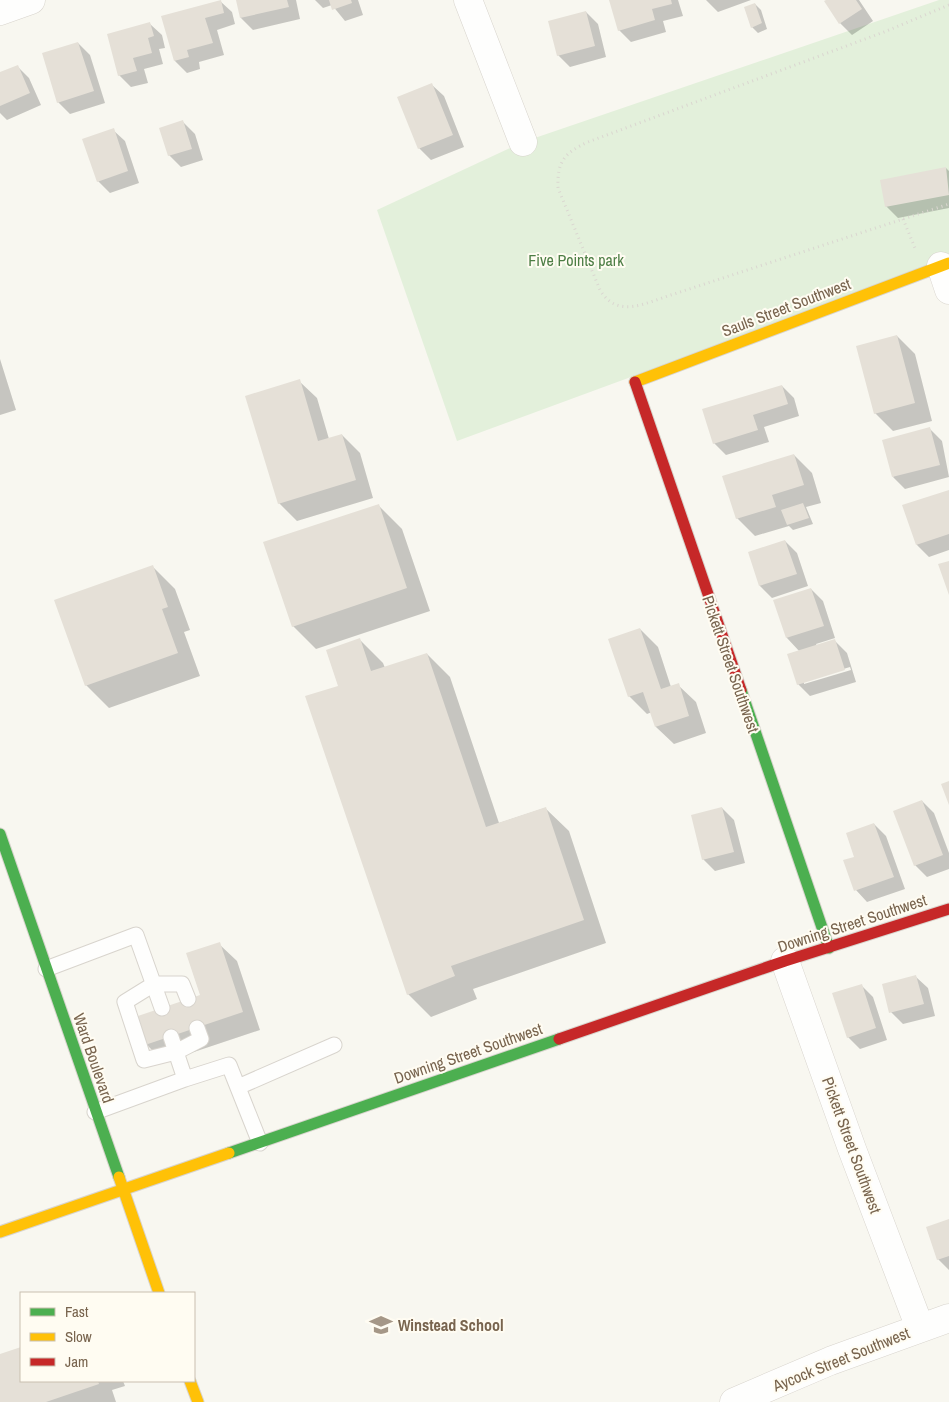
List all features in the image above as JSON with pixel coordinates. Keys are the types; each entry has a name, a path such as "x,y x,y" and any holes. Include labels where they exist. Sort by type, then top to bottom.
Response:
{"street":[{"path":"0,11 31,0"},
{"path":"468,0 523,142"},
{"name":"Sauls Street Southwest","path":"635,381 941,273"},
{"name":"Pickett Street Southwest","path":"635,381 829,948"},
{"name":"Ward Boulevard","path":"0,834 159,1292"},
{"name":"Downing Street Southwest","path":"0,1232 785,961 949,909"},
{"name":"Pickett Street Southwest","path":"785,961 852,1149 920,1328"},
{"name":"Aycock Street Southwest","path":"734,1402 830,1361 949,1318"},
{"path":"190,1382 198,1402"}],"lane":[{"path":"46,968 136,935 162,1008"},
{"path":"188,999 182,984 154,984 126,1002 144,1060 176,1052 201,1039 197,1028"},
{"path":"171,1036 185,1079"},
{"path":"238,1087 334,1045"},
{"path":"95,1112 229,1065 260,1142"}],"path":[{"path":"949,5 884,32 588,142 571,150 562,160 558,174 558,188 600,290 606,300 617,307 632,307 674,294 949,204"},
{"path":"903,219 941,273"}],"green space":[{"name":"Five Points park","path":"939,0 949,0 949,260 457,441 377,210 523,142"}],"building":[{"path":"221,0 224,13 205,18 213,43 187,50 189,57 174,61 161,16"},
{"path":"236,0 287,0 289,7 240,18"},
{"path":"329,0 351,0 352,3 332,10"},
{"path":"609,0 671,0 672,4 652,9 655,20 618,31"},
{"path":"856,0 862,9 839,24 824,1"},
{"path":"755,3 762,23 751,28 744,7"},
{"path":"586,11 595,46 557,56 548,21"},
{"path":"150,22 154,36 148,38 152,53 133,58 137,71 118,76 107,34"},
{"path":"78,42 94,91 57,103 42,53"},
{"path":"18,65 30,93 0,106 0,72"},
{"path":"432,83 453,135 418,149 397,97"},
{"path":"183,120 192,149 168,156 159,128"},
{"path":"114,128 128,171 97,182 82,139"},
{"path":"946,167 949,195 885,207 880,180"},
{"path":"897,335 915,403 874,414 856,346"},
{"path":"300,379 318,441 342,434 356,480 278,504 245,396"},
{"path":"782,385 788,404 753,415 758,430 713,444 702,409"},
{"path":"930,427 940,465 892,477 882,440"},
{"path":"794,454 804,485 772,495 776,507 736,519 722,476"},
{"path":"949,490 949,534 916,545 902,505"},
{"path":"803,503 809,518 787,525 781,510"},
{"path":"379,504 407,588 292,627 263,542"},
{"path":"785,540 797,574 759,586 748,552"},
{"path":"949,561 949,595 938,564"},
{"path":"153,565 168,607 162,609 178,653 85,686 54,600"},
{"path":"811,588 824,626 786,638 773,600"},
{"path":"640,628 661,689 679,683 689,716 655,727 643,692 628,697 608,639"},
{"path":"360,638 371,671 427,653 486,827 546,807 584,920 451,966 455,976 407,995 305,696 338,686 326,650"},
{"path":"835,639 845,670 797,685 787,654"},
{"path":"949,781 949,805 941,784"},
{"path":"922,800 943,855 914,866 893,811"},
{"path":"722,807 734,852 702,860 691,815"},
{"path":"874,823 894,877 854,891 843,860 854,857 846,833"},
{"path":"220,942 243,1012 145,1045 135,1017 200,995 186,953"},
{"path":"916,975 924,1004 889,1013 882,984"},
{"path":"862,984 876,1028 847,1038 832,993"},
{"path":"949,1219 949,1256 937,1260 926,1227"},
{"path":"20,1347 20,1382 98,1382 99,1384 46,1402 0,1402 0,1354"}],"traffic: fast":[{"path":"741,690 829,948"},
{"path":"0,834 119,1177"},
{"path":"229,1153 559,1039"}],"traffic: slow":[{"path":"635,382 949,263"},
{"path":"0,1232 229,1153"},
{"path":"119,1177 159,1292"},
{"path":"190,1382 198,1402"}],"traffic: jam":[{"path":"635,382 741,690"},
{"path":"559,1039 785,961 949,909"}],"place":[{"name":"Winstead School","path":"381,1325"}]}
